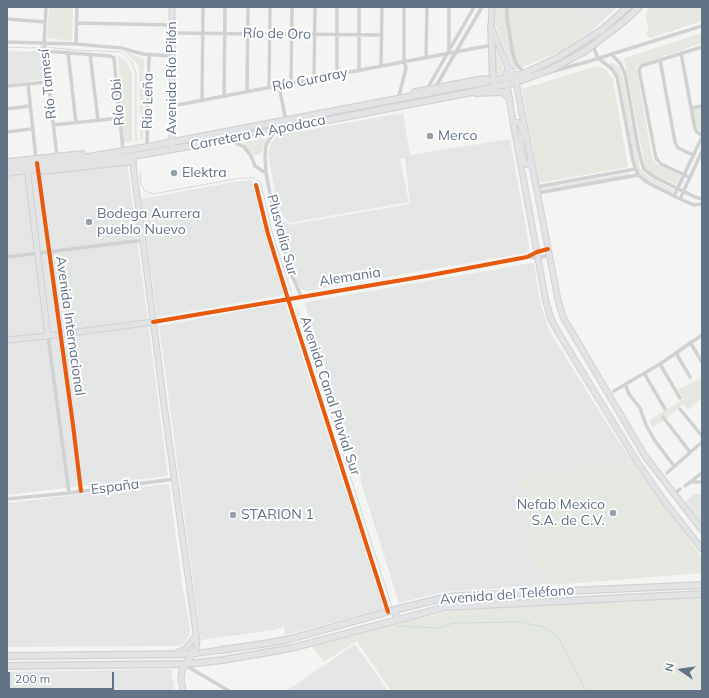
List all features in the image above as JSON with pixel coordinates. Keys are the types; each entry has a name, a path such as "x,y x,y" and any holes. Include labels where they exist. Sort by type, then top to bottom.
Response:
{"main road":[{"name":"Avenida Río Pilón","path":"172,7 172,149"},
{"path":"492,7 491,26 493,81 495,90 503,92 509,98"},
{"name":"Carretera A Apodaca","path":"40,167 57,159 147,147 285,119 515,76 559,57 602,30 628,7"},
{"name":"Carretera A Apodaca","path":"7,173 40,167 132,158 172,149 472,92 495,90 507,84 536,76 566,62 593,46 639,7"},
{"path":"491,26 508,68 515,76 532,158 549,256 563,317 645,456 702,530"},
{"path":"508,68 506,78 513,122 546,302 551,319 636,460 665,502 702,549"},
{"path":"285,119 481,79 493,81"},
{"path":"513,122 520,123 524,136 528,140"},
{"path":"516,136 520,141 527,165 530,164 532,158"},
{"path":"7,162 40,167 132,158 197,644 181,674 183,691"},
{"name":"Carretera A Apodaca","path":"7,167 27,169"},
{"path":"7,176 27,169"},
{"name":"Avenida Internacional","path":"27,169 48,336"},
{"name":"Alemania","path":"7,340 153,322"},
{"name":"Avenida del Teléfono","path":"7,656 192,654 270,644 391,611 456,596 702,584"},
{"name":"Avenida del Teléfono","path":"7,666 186,665 292,648 397,619 457,605 702,594"},
{"path":"391,611 397,619"},
{"path":"174,655 185,649 196,636"}],"street":[{"name":"Río Tamesí","path":"46,7 44,50 57,159"},
{"path":"76,44 77,7"},
{"path":"202,101 203,7"},
{"path":"224,97 225,7"},
{"path":"247,92 248,7"},
{"path":"269,88 270,7"},
{"path":"291,84 292,7"},
{"path":"314,79 315,7"},
{"path":"337,7 337,75"},
{"path":"359,71 360,7"},
{"path":"381,66 382,7"},
{"path":"399,96 406,74 404,61 404,7"},
{"path":"426,57 427,7"},
{"path":"449,7 449,53"},
{"path":"435,88 482,7"},
{"path":"507,7 507,18 513,54 517,65 525,72"},
{"path":"426,90 449,53 473,8"},
{"path":"7,19 45,22"},
{"path":"77,24 172,25"},
{"path":"536,76 564,70 702,26"},
{"name":"Río de Oro","path":"172,33 381,35"},
{"path":"7,42 76,44 121,48 149,55 172,56"},
{"name":"Río Curaray","path":"172,106 279,87 492,44"},
{"path":"593,46 598,58 612,69 617,77 635,169 638,175 648,183 680,199 694,205 701,204"},
{"path":"689,177 661,164 656,158 640,68 681,53 702,48"},
{"path":"44,50 90,54 98,120"},
{"path":"68,52 76,123"},
{"path":"674,196 702,136 695,129 681,53"},
{"name":"Río Obi","path":"90,54 110,56 115,61 123,150"},
{"path":"611,54 620,63 625,74 642,164 649,174 683,192 702,199"},
{"name":"Rio Leña","path":"147,147 149,55"},
{"path":"660,60 674,142 678,148 693,155"},
{"path":"7,86 47,82"},
{"name":"Avenida Internacional","path":"28,84 29,106 40,167 40,183 81,491"},
{"path":"279,87 285,119"},
{"path":"7,109 29,106"},
{"path":"691,108 702,106"},
{"path":"53,125 120,118"},
{"path":"7,132 32,129"},
{"name":"Plusvalia Sur","path":"277,130 271,136 266,145 264,157 266,173 279,232 290,271 301,296"},
{"path":"227,139 244,146 251,156 255,166 266,173"},
{"path":"680,199 702,151"},
{"path":"40,167 48,173 43,174 40,183"},
{"path":"538,190 635,169"},
{"path":"538,190 638,175"},
{"name":"Avenida Canal Pluvial Sur","path":"256,185 268,234 288,299 391,611"},
{"path":"7,257 144,240"},
{"name":"Alemania","path":"153,322 426,276 528,257 537,255 548,249"},
{"name":"Alemania","path":"537,255 549,256"},
{"path":"614,391 660,364 702,335"},
{"name":"Avenida Internacional","path":"48,336 69,493"},
{"path":"690,342 702,362"},
{"path":"676,353 690,377"},
{"path":"660,364 680,398"},
{"path":"644,373 665,409"},
{"path":"625,384 629,394 640,408 646,425 655,441 674,466"},
{"path":"680,408 702,436"},
{"path":"663,416 690,452"},
{"path":"667,473 702,442"},
{"path":"685,486 702,473"},
{"name":"España","path":"7,499 69,493 174,479"},
{"path":"690,482 702,482"},
{"path":"674,494 680,489"},
{"path":"186,665 229,691"}],"shaded area":[{"path":"49,7 73,7 72,41 47,38"},
{"path":"494,7 574,7 595,28 561,51 513,71 495,23"},
{"path":"574,7 617,7 595,28"},
{"path":"631,7 635,7 607,32 590,44 556,64 520,78 556,63 577,50 611,26"},
{"path":"648,7 702,7 702,21 650,38 646,33 649,29 646,18"},
{"path":"702,33 702,43 636,66 652,158 657,164 681,176 677,185 651,174 645,166 624,58"},
{"path":"493,41 505,73 503,75 499,75 495,72"},
{"path":"7,50 25,52 41,50 45,79 7,84"},
{"path":"124,51 144,59 143,139 140,140 139,70 137,63"},
{"path":"118,55 127,63 131,71 132,78 132,141 123,143"},
{"path":"612,62 619,68 623,78 640,168 649,177 674,190 672,194 646,180 639,173 634,163 620,80 615,70 609,64"},
{"path":"597,66 605,69 613,79 628,167 539,183 522,89"},
{"path":"491,84 223,136 214,136 439,93"},
{"path":"702,108 702,131 697,129 692,109"},
{"path":"403,113 410,155 510,139 529,251 525,253 308,291 302,290 296,281 277,212 288,225 410,204 405,158 400,159 409,202 289,223 278,209 268,154 271,143 278,135"},
{"path":"267,137 262,152 258,155 253,155 242,143"},
{"path":"127,161 168,476 7,495 7,177"},
{"path":"629,173 630,175 539,191 538,189"},
{"path":"252,180 261,221 284,295 157,317 141,199"},
{"path":"531,263 534,264 541,306 550,332 632,461 521,479 541,586 442,592 399,603 305,304 306,302"},
{"path":"285,303 384,609 285,635 284,627 274,630 201,640 159,326"},
{"path":"702,378 702,398 688,410 683,404 652,428 650,420 683,399 678,389"},
{"path":"632,461 702,557 702,573 541,586 520,479"},
{"path":"169,484 182,583 190,630 184,643 179,646 8,647 7,503"},
{"path":"695,494 702,494 702,525 684,502"},
{"path":"702,597 702,691 391,691 357,641 324,662 312,646 402,622 461,609"},
{"path":"355,644 388,691 286,691"},
{"path":"171,669 175,691 7,691 7,672"}],"waterway":[{"path":"7,47 43,47"},
{"path":"46,47 121,52 131,61 136,73 136,141"},
{"path":"140,173 141,184 145,191 153,194 240,178 254,178 261,183 272,232 291,291"},
{"path":"297,309 392,607"},
{"path":"398,626 437,628 454,623 522,622 543,627 557,635 586,691"}],"cycle path":[{"path":"37,163 81,491"},
{"path":"256,185 268,234 288,299 388,612"},
{"path":"153,322 426,276 527,257 548,249"}],"place":[{"name":"Merco","path":"430,136"},
{"name":"Elektra","path":"174,173"},
{"name":"Bodega Aurrera pueblo Nuevo","path":"89,222"},
{"name":"Nefab Mexico S.A. de C.V.","path":"613,513"},
{"name":"STARION 1","path":"233,515"}]}
